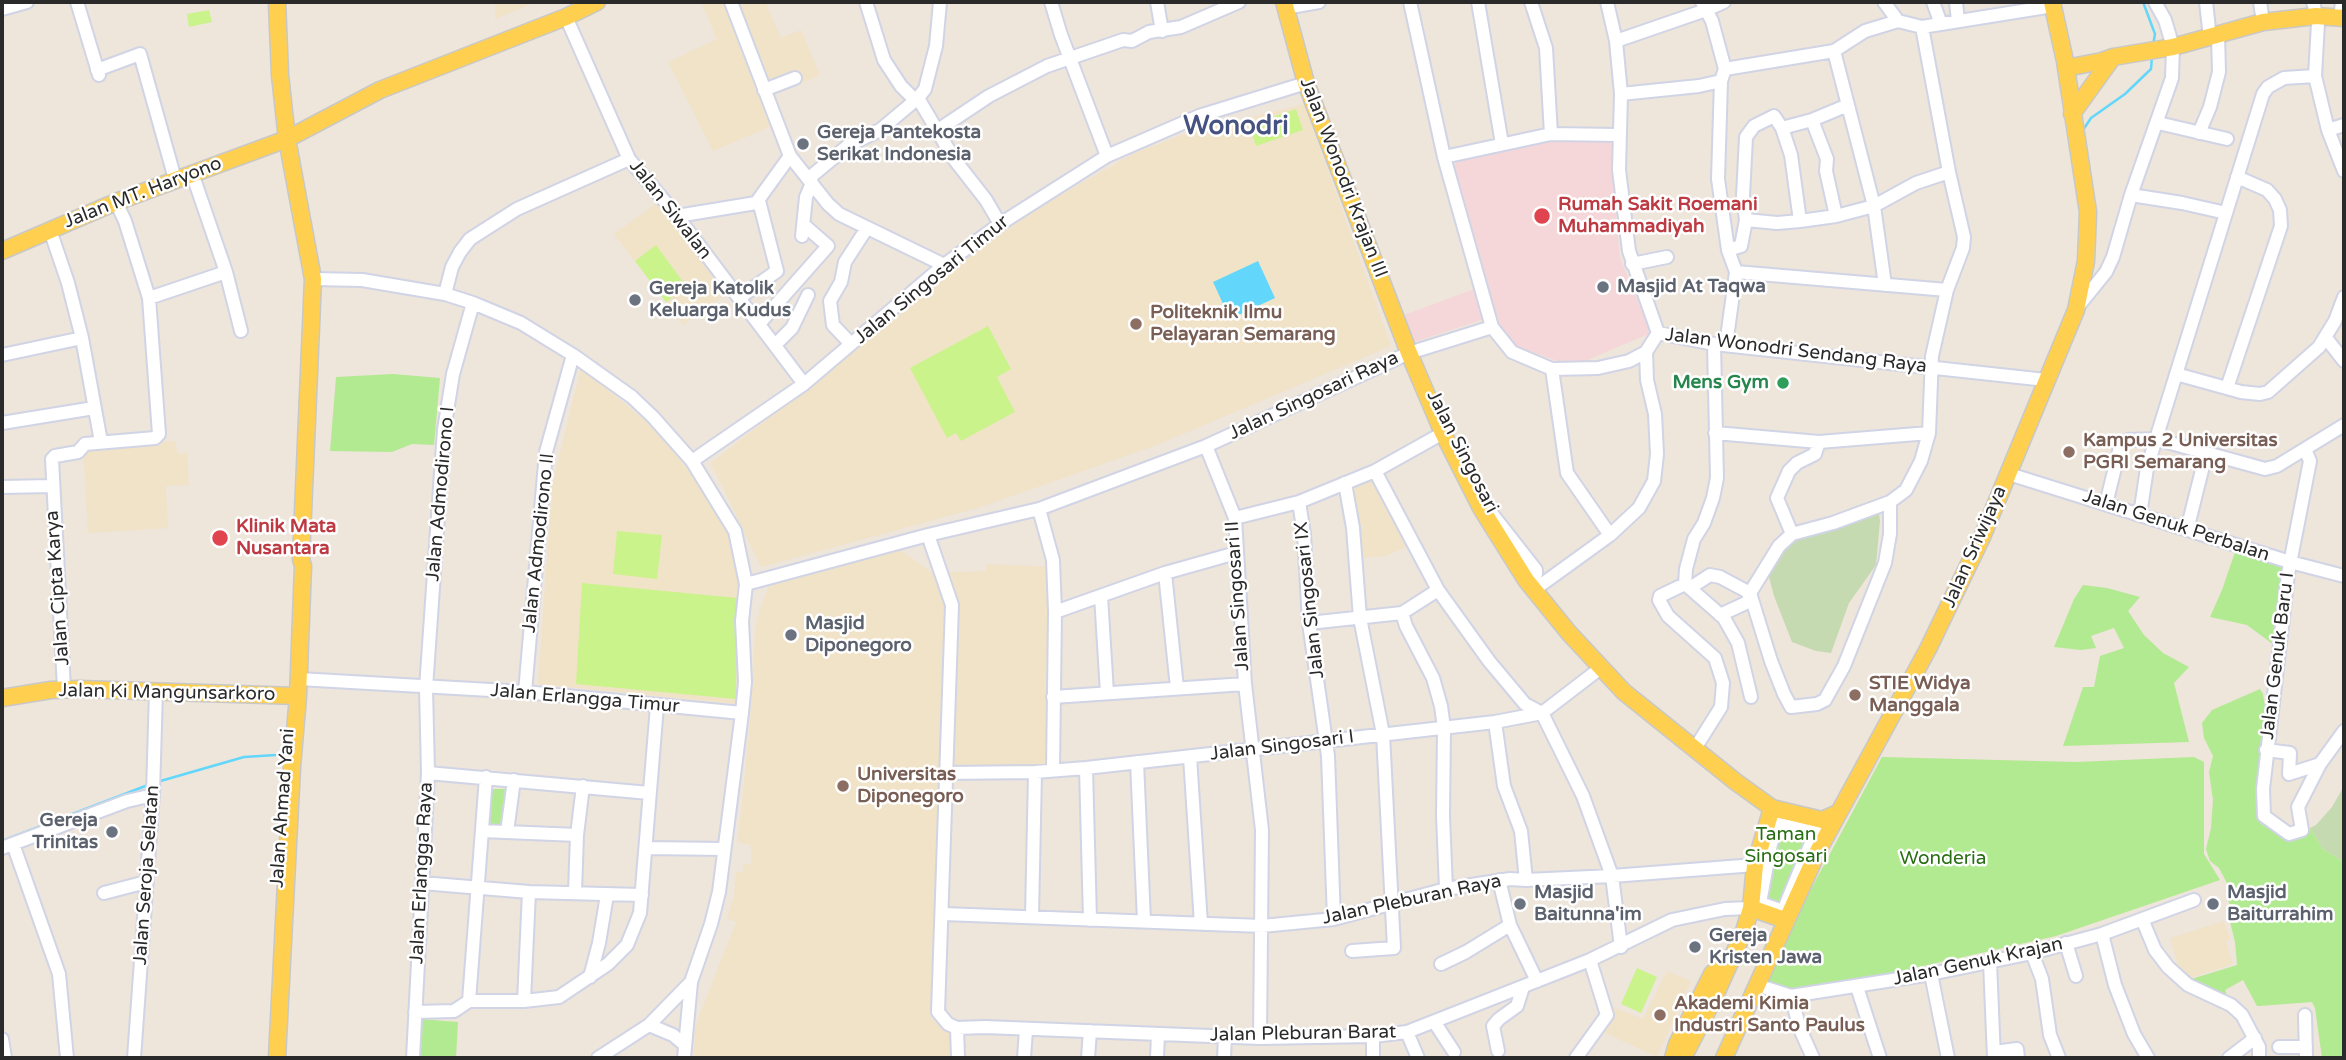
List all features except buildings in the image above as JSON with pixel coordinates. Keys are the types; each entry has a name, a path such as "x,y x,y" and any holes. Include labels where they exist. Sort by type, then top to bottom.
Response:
{"main road":[{"name":"Jalan Ahmad Yani","path":"277,2 280,75 287,139 313,277 301,559 303,566 277,1058"},
{"name":"Jalan MT. Haryono","path":"2,251 116,202 287,139 380,90 566,17 597,2"},
{"name":"Jalan Sriwijaya","path":"1724,1058 1830,821 1928,649 2009,474 2076,310 2086,261 2088,212 2066,64 2052,4"},
{"name":"Jalan Wonodri Krajan III","path":"1285,5 1306,83 1409,354"},
{"path":"2066,64 2101,55 2113,57 2167,48 2315,9 2342,13"},
{"path":"2072,114 2113,57"},
{"name":"Jalan Singosari Raya","path":"1409,354 1443,433 1481,508 1530,585 1569,633 1624,692 1694,750 1772,808 1830,821"},
{"name":"Jalan Ki Mangunsarkoro","path":"2,698 64,690 295,696"},
{"name":"Jalan Ahmad Yani","path":"267,1058 295,696"},
{"path":"1683,1058 1735,953 1751,908 1755,864 1772,808"},
{"path":"1751,908 1785,920"},
{"path":"1673,1058 1677,1044 1712,974 1735,953"}],"street":[{"path":"2,9 27,2"},
{"path":"77,2 99,74 141,54 175,179"},
{"path":"731,2 790,156 810,181 839,215 944,265"},
{"path":"866,2 889,70 917,99 954,159 986,200 1000,224"},
{"path":"759,324 828,246 803,230 810,181 829,160 849,145 880,130 925,89 936,46 940,2"},
{"path":"1051,2 1107,156"},
{"path":"1157,2 1162,30"},
{"path":"938,130 989,96 1029,75 1123,40 1132,41 1149,32 1181,27 1210,7 1239,2"},
{"path":"1285,5 1319,2"},
{"path":"1409,354 1492,327 1444,156 1410,2"},
{"path":"1478,2 1502,144"},
{"path":"1531,2 1546,48 1551,134"},
{"path":"1607,2 1616,41 1621,94 1618,135 1621,193 1632,264 1658,333"},
{"path":"1616,41 1704,6 1724,2"},
{"path":"1884,2 1899,21"},
{"path":"1933,2 1941,24"},
{"path":"1956,2 1958,21"},
{"path":"2076,310 2109,265 2172,78 2165,20 2155,2"},
{"path":"2199,133 2210,107 2218,72 2206,2"},
{"path":"2260,2 2263,22"},
{"path":"1621,94 1699,86 1723,75 1834,51 1865,31 1899,21 1922,27 2052,4"},
{"path":"1704,6 1717,35 1723,75 1718,179 1728,250 1736,272 1720,345 1715,433 1717,478 1713,498 1704,523 1694,539 1686,569 1688,586 1720,615 1738,643 1752,697"},
{"path":"2315,9 2315,76 2328,130 2344,170"},
{"name":"Jalan Siwalan","path":"566,17 629,159 677,216 804,384"},
{"path":"1720,615 1748,602 1779,546 1792,534 1833,523 1890,502 1906,490 1921,461 1929,433 1932,367 1947,290 1963,248 1964,237 1949,173 1922,27"},
{"path":"1834,51 1874,206 1885,285"},
{"path":"2140,515 2149,461 2263,94 2268,87 2284,78 2315,76"},
{"path":"764,90 795,79"},
{"name":"Jalan Singosari Timur","path":"692,461 804,384 944,265 1000,224 1107,156 1199,116 1306,83"},
{"path":"1782,128 1812,120 1848,105"},
{"path":"1728,250 1741,247 1746,220 1743,196 1746,137 1754,127 1774,116 1782,128 1791,155 1800,221"},
{"path":"1812,120 1827,159 1826,171 1836,216"},
{"path":"2158,123 2227,139"},
{"path":"2328,130 2344,125"},
{"path":"1444,156 1551,134 1618,135"},
{"path":"677,216 759,201 790,156"},
{"path":"445,294 452,267 470,239 517,209 629,159"},
{"path":"192,173 226,272 242,331"},
{"path":"1746,220 1777,223 1836,216 1874,206 1916,183 1949,173"},
{"path":"2227,388 2281,226 2280,210 2267,190 2237,177"},
{"path":"2131,195 2226,213"},
{"path":"739,298 777,271 759,201"},
{"path":"50,230 68,283 82,338 101,442 155,438 159,434 149,298 125,221 116,202"},
{"path":"851,344 833,324 831,301 841,282 845,262 867,228"},
{"path":"1632,264 1667,257"},
{"path":"149,298 226,272"},
{"path":"1736,272 1947,290"},
{"path":"313,277 362,281 445,294 521,323 573,355 632,397 653,417 692,461 735,531 746,584 742,621 745,674 742,713 719,892 691,982 685,1051"},
{"path":"775,345 792,328 808,295"},
{"path":"2176,374 2241,392 2268,392 2319,347 2340,319 2344,297"},
{"name":"Jalan Admodirono I","path":"426,688 444,430 453,374 473,303"},
{"name":"Jalan Wonodri Sendang Raya","path":"1492,327 1512,352 1552,369 1598,368 1629,361 1646,352 1658,333 1720,345 2046,380"},
{"path":"2,355 82,338"},
{"path":"2326,338 2344,361"},
{"path":"1530,585 1609,536 1639,508 1654,481 1655,414 1647,380 1646,352"},
{"name":"Jalan Singosari Raya","path":"746,584 1039,509 1206,446 1409,354"},
{"name":"Jalan Singosari","path":"1409,354 1415,355 1488,510 1536,570 1530,585"},
{"name":"Jalan Admodirono II","path":"525,692 546,452 573,355"},
{"path":"1552,369 1567,473 1609,536"},
{"path":"2,423 94,408"},
{"path":"2106,504 2121,443 2128,440 2156,439 2265,469 2307,453 2344,425"},
{"path":"1235,518 1299,502 1375,471 1443,433"},
{"path":"1715,433 1819,442 1929,433"},
{"name":"Jalan Cipta Karya","path":"64,690 51,486 53,457 78,452 83,444 101,442"},
{"path":"1792,534 1777,498 1789,471 1797,463 1815,454 1819,442"},
{"name":"Jalan Singosari II","path":"1206,446 1235,518 1245,684 1262,830 1259,1038"},
{"name":"Jalan Genuk Baru I","path":"2307,453 2266,750 2263,811 2268,820 2291,835 2302,830 2298,807 2320,764"},
{"path":"2187,530 2206,454"},
{"path":"1375,471 1438,590 1489,661 1525,704 1542,713 1583,796 1612,876 1621,947"},
{"name":"Jalan Genuk Perbalan","path":"2009,474 2290,562 2344,576"},
{"path":"1345,483 1353,528 1360,618 1383,734 1394,948 1352,951"},
{"name":"Jalan Cipta Karya","path":"2,487 51,486"},
{"name":"Jalan Singosari IX","path":"1299,502 1304,534 1308,622 1326,741 1334,919"},
{"path":"1694,750 1721,706 1723,683 1715,658 1668,616 1659,600 1660,596 1710,575 1720,577 1751,593 1771,661 1791,707 1825,701 1844,666 1885,563 1890,534 1890,502"},
{"path":"1039,509 1053,560 1053,770"},
{"path":"928,536 952,605 938,1012 948,1024 957,1028 958,1058"},
{"path":"1055,611 1236,552"},
{"path":"1165,573 1177,688"},
{"path":"1308,622 1402,612 1438,590"},
{"path":"1101,596 1107,693"},
{"path":"1402,612 1406,626 1433,678 1444,728 1446,889"},
{"name":"Jalan Singosari I","path":"946,773 1035,772 1086,768 1495,722 1542,713 1601,667"},
{"name":"Jalan Erlangga Timur","path":"296,679 525,692 742,713"},
{"path":"1053,697 1245,684"},
{"name":"Jalan Erlangga Raya","path":"413,1058 428,773 426,688"},
{"name":"Jalan Seroja Selatan","path":"134,1058 153,793 156,691"},
{"path":"415,1012 454,1011 469,1001 524,1001 559,996 608,964 627,945 640,913 657,706"},
{"path":"1495,722 1504,786 1521,831 1526,880"},
{"path":"2266,750 2290,753 2289,774 2320,764 2344,731"},
{"path":"1190,757 1201,924"},
{"path":"1137,762 1144,921"},
{"path":"1086,768 1090,920"},
{"path":"1032,916 1035,772"},
{"path":"428,773 649,793"},
{"path":"469,1001 486,777"},
{"path":"507,832 514,780"},
{"path":"575,892 583,786"},
{"path":"67,1058 59,974 7,846 153,793"},
{"path":"1779,824 1816,831 1783,911 1760,903 1771,844 1779,824"},
{"path":"482,831 578,835"},
{"path":"647,848 724,849"},
{"name":"Jalan Pleburan Raya","path":"943,914 1262,926 1334,919 1446,889 1499,880 1612,876 1755,864"},
{"path":"1499,880 1510,925 1536,981"},
{"path":"104,893 146,882"},
{"path":"422,883 528,892 642,895"},
{"path":"524,1001 528,892"},
{"path":"590,976 607,895"},
{"name":"Jalan Genuk Krajan","path":"1757,985 1791,996 1931,974 2032,953 2102,934 2194,900"},
{"name":"Jalan Pleburan Barat","path":"957,1028 1259,1038 1373,1036 1407,1032 1621,947 1671,920 1725,909 1751,908"},
{"path":"2142,919 2155,950 2168,967 2188,985 2247,1021 2259,1046 2259,1058"},
{"path":"1440,964 1466,952 1510,925"},
{"path":"2102,934 2119,995 2134,1034 2148,1058"},
{"path":"2066,943 2076,976"},
{"path":"2032,953 2042,979 2050,1035 2059,1058"},
{"path":"1576,1058 1607,1015 1590,960"},
{"path":"1990,962 1994,1055 2017,1049 2018,1058"},
{"path":"1931,974 1948,1058"},
{"path":"598,1058 649,1025 691,982"},
{"path":"1498,1051 1493,1026 1517,1006 1523,987"},
{"path":"1857,987 1880,1058"},
{"path":"1791,996 1800,1028 1813,1058"},
{"path":"2279,1046 2306,1053 2305,1015"},
{"path":"1435,1023 1454,1055"},
{"path":"649,1025 673,1035 685,1051"},
{"path":"1024,1058 1026,1030"},
{"path":"1088,1058 1090,1031"},
{"path":"1407,1032 1418,1058"},
{"path":"1157,1058 1158,1034"},
{"path":"1373,1036 1373,1058"},
{"path":"1224,1058 1225,1037"},
{"path":"2230,1058 2255,1038"},
{"path":"2,1039 5,1058"}],"shaded area":[{"path":"495,2 537,2 495,19"},
{"path":"701,2 765,2 781,38 801,30 820,75 771,96 781,122 713,151 668,62 717,39"},
{"name":"Politeknik Ilmu Pelayaran Semarang","path":"1304,104 1391,346 1157,445 981,507 761,567 711,463 972,255 1044,204 1137,152 1187,133"},
{"name":"Rumah Sakit Roemani Muhammadiyah","path":"1556,141 1613,141 1612,174 1620,258 1651,333 1573,366 1512,346 1502,331 1497,315 1414,342 1404,315 1488,284 1454,166 1459,158 1479,150"},
{"path":"657,203 726,294 683,325 614,234"},
{"path":"581,368 658,431 731,527 739,587 735,704 538,684 552,486"},
{"path":"176,441 177,453 187,453 189,485 166,486 168,528 88,533 83,446"},
{"path":"1374,474 1411,545 1385,556 1362,558 1346,487"},
{"name":"Universitas Diponegoro","path":"888,547 905,553 932,573 986,571 987,564 1052,567 1047,767 943,768 932,1019 954,1038 953,1058 694,1058 695,1027 736,922 727,918 734,896 736,872 743,872 743,865 751,863 751,845 738,842 759,611 769,586"},
{"path":"2224,921 2230,939 2226,941 2233,964 2183,980 2170,938"},
{"name":"Akademi Kimia Industri Santo Paulus","path":"1667,971 1691,981 1657,1057 1599,1030 1610,1006 1643,1019"}],"green space":[{"path":"209,10 212,22 189,27 187,14"},
{"path":"1296,109 1303,130 1256,146 1249,125"},
{"path":"656,245 686,286 666,302 635,261"},
{"path":"988,326 1011,369 997,377 1015,412 961,441 956,433 947,438 910,368"},
{"path":"393,374 440,378 434,445 412,444 392,452 330,451 336,377"},
{"path":"1878,506 1880,521 1876,565 1849,603 1831,653 1816,651 1792,642 1769,577 1786,541"},
{"path":"617,531 662,535 657,579 613,574"},
{"path":"2235,552 2285,567 2274,645 2247,625 2210,617"},
{"path":"582,583 737,598 736,699 576,684"},
{"path":"2083,585 2140,597 2128,611 2144,635 2163,653 2189,667 2174,683 2189,742 2063,746 2083,687 2094,687 2100,656 2124,648 2114,628 2091,636 2096,648 2081,650 2054,647 2074,599"},
{"path":"2260,689 2266,713 2261,816 2303,833 2310,828 2323,849 2344,862 2344,1058 2322,1058 2312,1002 2257,1006 2243,980 2225,990 2229,1000 2188,980 2237,965 2230,922 2230,889 2219,868 2210,861 2206,849 2211,828 2213,800 2209,772 2213,756 2204,738 2202,723 2212,710"},
{"name":"Wonderia","path":"1882,757 2076,762 2194,757 2204,762 2204,854 2220,880 2056,936 1795,995 1761,982"},
{"path":"2344,786 2344,862 2323,849 2310,828 2332,807"},
{"path":"488,789 508,789 507,829 487,829"},
{"name":"Taman Singosari","path":"1772,822 1820,826 1774,910 1755,903"},
{"path":"1637,968 1657,977 1641,1013 1621,1004"},
{"path":"420,1019 458,1022 456,1058 416,1056"}],"water":[{"path":"1258,261 1275,298 1230,319 1213,282"}],"waterway":[{"path":"2143,2 2155,34 2153,45"},
{"path":"2083,130 2091,118 2125,94 2151,69 2152,56"},
{"path":"157,782 244,757 276,755"},
{"path":"2,841 148,785"}],"place":[{"name":"Gereja Pantekosta Serikat Indonesia","path":"803,144"},
{"name":"Rumah Sakit Roemani Muhammadiyah","path":"1542,216"},
{"name":"Masjid At Taqwa","path":"1603,287"},
{"name":"Gereja Katolik Keluarga Kudus","path":"635,300"},
{"name":"Politeknik Ilmu Pelayaran Semarang","path":"1136,324"},
{"name":"Mens Gym","path":"1783,383"},
{"name":"Kampus 2 Universitas PGRI Semarang","path":"2069,452"},
{"name":"Klinik Mata Nusantara","path":"220,538"},
{"name":"Masjid Diponegoro","path":"791,635"},
{"name":"STIE Widya Manggala","path":"1855,695"},
{"name":"Universitas Diponegoro","path":"843,786"},
{"name":"Gereja Trinitas","path":"112,832"},
{"name":"Masjid Baitunna'im","path":"1520,904"},
{"name":"Masjid Baiturrahim","path":"2213,904"},
{"name":"Gereja Kristen Jawa","path":"1695,947"},
{"name":"Akademi Kimia Industri Santo Paulus","path":"1660,1015"}],"district":[{"name":"Wonodri","path":"1236,127"}]}
